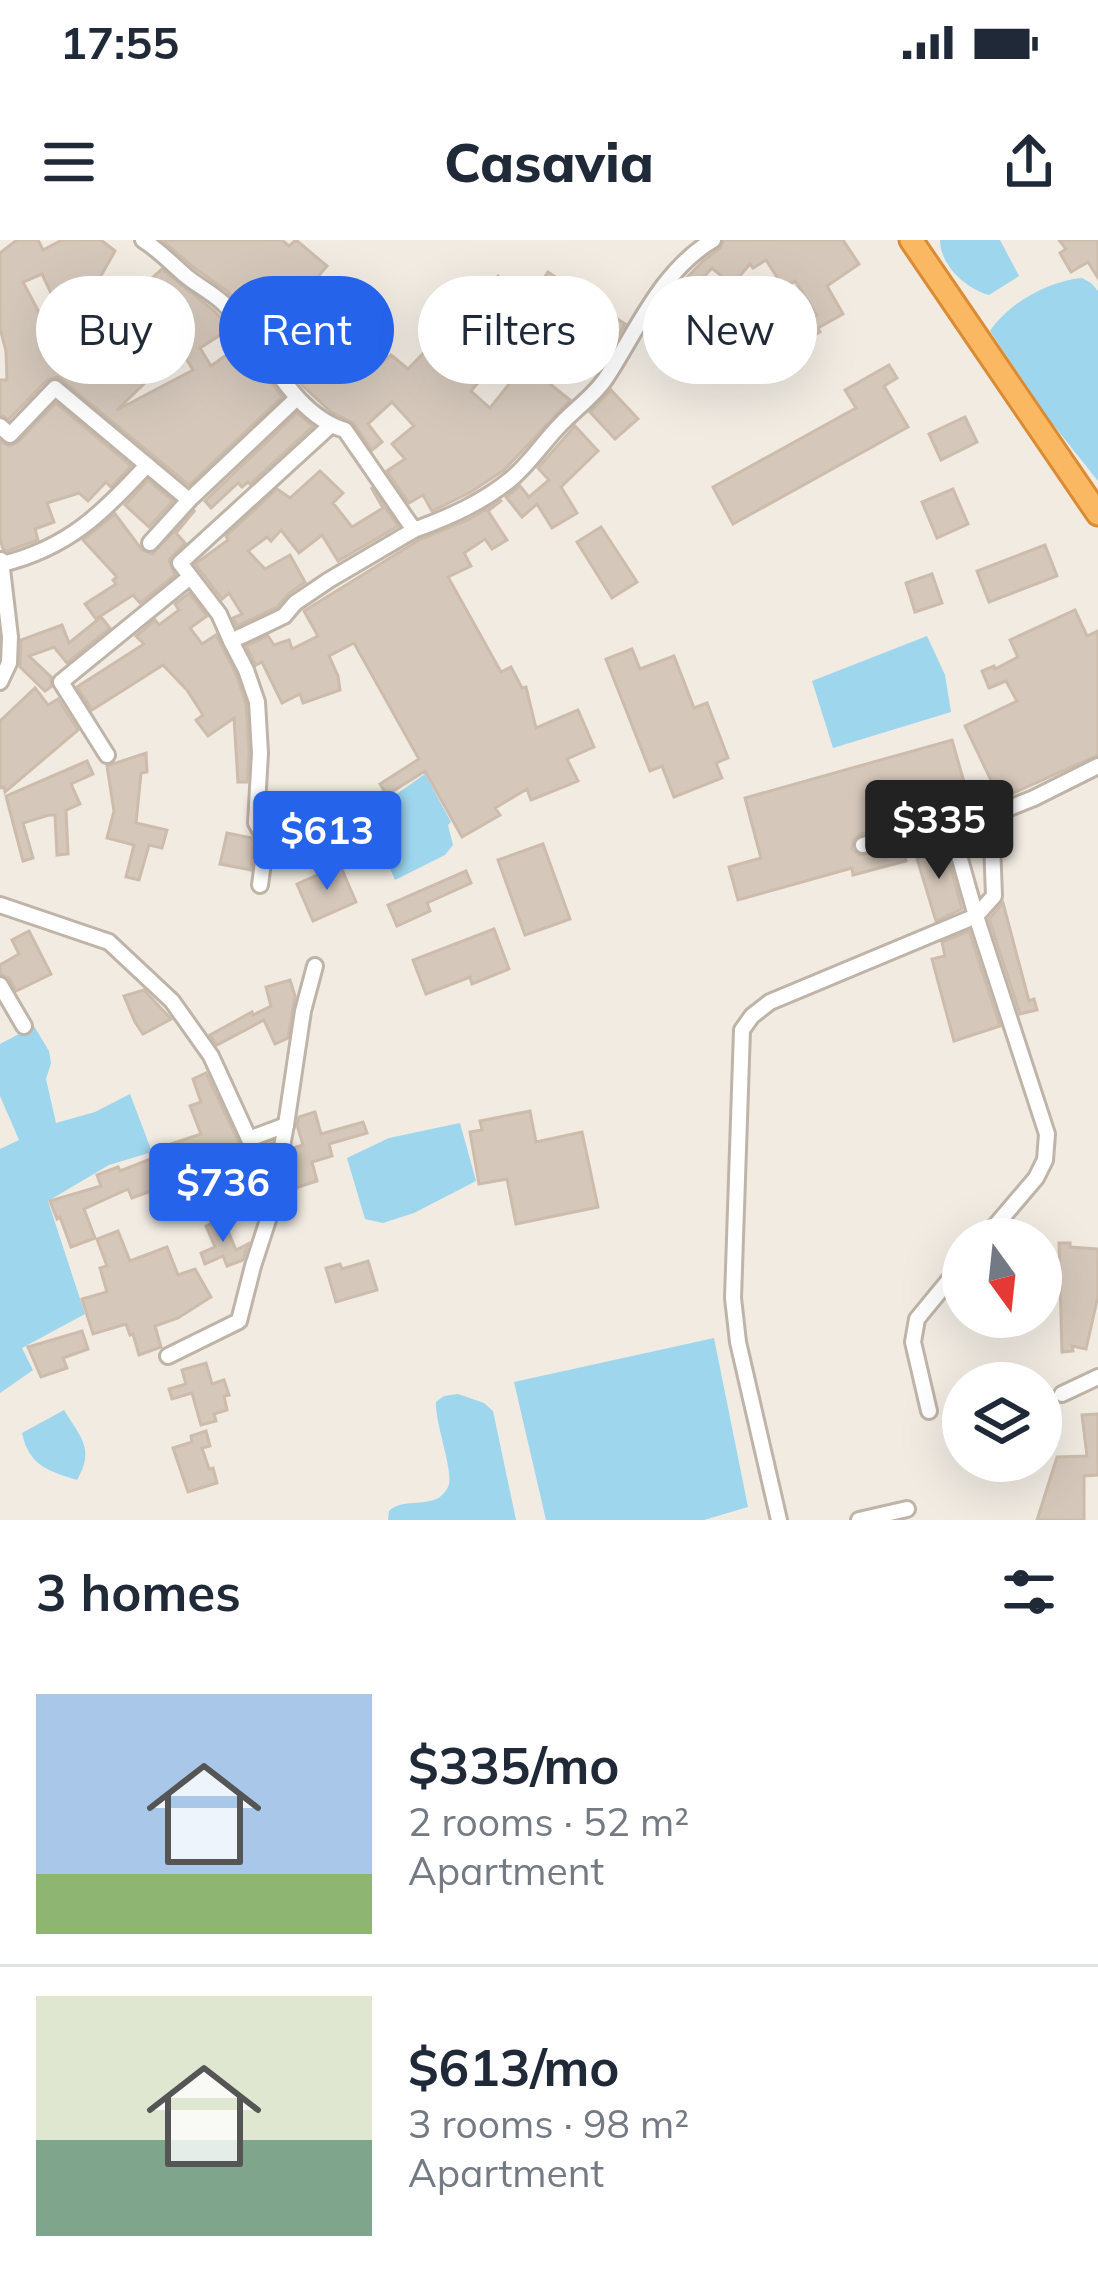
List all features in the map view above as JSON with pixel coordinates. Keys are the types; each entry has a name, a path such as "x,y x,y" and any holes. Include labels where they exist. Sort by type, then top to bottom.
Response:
{"highway":[{"path":"911,240 1098,514"}],"street":[{"path":"143,240 224,304 297,398 330,426 345,430 414,530"},
{"path":"231,641 284,616 328,580 414,530 486,498 515,476 604,382 663,285 713,240"},
{"path":"0,426 10,435 55,388 189,500"},
{"path":"151,543 189,500 297,398"},
{"path":"260,885 266,840 256,823 257,703 219,614 179,563 330,426"},
{"path":"0,682 9,663 10,637 1,560 33,556 60,544 116,500 147,465"},
{"path":"107,755 61,682 190,577"},
{"path":"863,845 933,828 952,831 1098,766"},
{"path":"779,1520 738,1342 733,1298 742,1030 770,1002 976,916 994,896 991,817"},
{"path":"952,831 1047,1134 1045,1160 1036,1178 1002,1218"},
{"path":"0,905 109,943 172,1001 198,1037 249,1138 286,1125"},
{"path":"167,1356 239,1321 268,1220 303,1011 315,966"},
{"path":"0,985 24,1026"},
{"path":"929,1412 913,1342 917,1319 942,1289"},
{"path":"1062,1394 1098,1377"},
{"path":"859,1520 907,1509"}],"water":[{"path":"940,240 1000,240 1019,276 989,295 980,292 949,267"},
{"path":"1082,278 1098,291 1098,481 1051,422 990,331 1030,295"},
{"path":"927,636 945,675 951,712 833,748 812,681"},
{"path":"425,774 451,822 453,845 445,855 395,880 370,823 368,799 382,790 391,798"},
{"path":"34,1026 49,1051 46,1079 56,1123 95,1112 130,1094 152,1152 109,1165 48,1201 85,1314 22,1348 33,1370 0,1393 0,1149 19,1140 0,1096 0,1044"},
{"path":"460,1123 476,1181 414,1213 383,1223 365,1219 347,1158 389,1138"},
{"path":"714,1338 748,1507 704,1520 546,1520 514,1382"},
{"path":"458,1394 493,1411 516,1520 388,1520 396,1506 436,1499 448,1487 436,1402"},
{"path":"64,1410 85,1452 77,1480 35,1460 22,1433"}],"building":[{"path":"17,240 38,240 43,250 62,240 101,240 115,251 101,276 42,274 23,282 36,307 36,384 43,384 9,419 0,415 0,380 7,380 0,328 0,253"},
{"path":"162,240 282,240 289,246 296,240 327,266 319,276 219,276 219,285"},
{"path":"724,240 843,240 859,264 827,286 843,314 818,328 817,334 817,276 776,276 766,260 753,268 750,264 740,276 721,276 712,268 705,276 688,276"},
{"path":"1059,240 1098,240 1098,278 1088,262 1071,272 1060,253 1066,249"},
{"path":"195,295 219,316 219,336 200,348 211,366 219,360 219,384 273,384 282,397 189,485 66,384 144,384 117,410 166,384 195,384"},
{"path":"394,357 408,369 418,359 418,384 477,384 471,391 490,408 509,384 550,384 570,400 504,470 432,511 423,495 409,503 387,471 405,459 392,444 414,426 392,402 368,424 382,442 372,450 353,423 331,412 302,385 394,384"},
{"path":"889,365 897,378 884,386 908,427 733,524 713,487 856,408 845,390"},
{"path":"611,390 638,419 615,439 590,412"},
{"path":"56,403 131,466 111,487 106,482 88,501 79,493 47,503 54,522 35,529 38,540 7,551 0,539 0,441 9,446 17,443"},
{"path":"297,413 313,426 250,484 242,487 238,483 211,508 205,501"},
{"path":"965,417 977,442 941,460 929,434"},
{"path":"575,426 598,451 561,487 577,513 552,528 537,504 522,517 506,497 520,486 529,497 549,480 538,468"},
{"path":"320,471 343,493 333,503 352,527 383,508 371,487 398,526 338,561 322,535 299,553 281,530 271,541 267,537 248,551 265,569 290,555 305,582 277,607 237,626 233,618 242,614 229,593 222,599 195,564 228,540 226,536 277,489 290,498"},
{"path":"148,480 173,501 149,527 125,505"},
{"path":"953,489 968,524 937,538 922,502"},
{"path":"502,500 488,511 507,540 492,549 485,539 464,553 471,566 448,577 501,672 511,667 522,688 526,687 536,728 578,710 594,747 567,759 578,781 531,800 527,789 495,808 500,815 462,837 425,771 387,795 380,784 419,759 354,643 329,656 340,690 303,703 300,694 282,703 262,662 256,665 246,646 268,636 274,645 289,640 292,649 318,636 304,611 419,540"},
{"path":"195,510 176,533 185,543 169,560 175,575 140,603 133,595 96,619 85,604 116,584 117,577 83,540 115,514 142,550 152,554"},
{"path":"601,527 637,582 612,598 577,542"},
{"path":"1045,545 1057,576 989,602 977,571"},
{"path":"932,574 942,603 915,612 906,583"},
{"path":"189,593 207,616 190,628 202,644 216,635 246,704 247,782 238,782 234,718 208,736 196,720 203,715 163,665 92,710 77,687 144,644 136,636 155,620 159,625 179,610 175,604"},
{"path":"1075,610 1087,636 1098,631 1098,755 1000,799 965,726 1017,701 1006,681 989,688 982,671 1018,657 1010,640"},
{"path":"101,617 110,628 67,663 54,647 29,656 51,677 51,687 45,691 20,667 21,640 62,625 69,643"},
{"path":"632,649 640,669 674,656 694,708 707,703 728,758 716,763 722,778 674,797 662,766 650,771 606,659"},
{"path":"35,688 48,705 58,699 78,730 5,792 0,788 0,721"},
{"path":"952,740 970,803 860,834 853,841 852,849 859,855 902,847 906,861 853,875 852,868 738,900 729,867 761,858 745,798"},
{"path":"146,753 147,772 141,773 136,823 167,830 162,848 149,845 139,880 126,877 134,845 107,838 114,811 107,766"},
{"path":"87,761 93,774 71,784 80,804 66,810 68,854 57,855 55,815 49,815 23,823 33,858 23,861 6,796"},
{"path":"227,833 252,838 251,870 220,864"},
{"path":"543,844 570,919 525,935 498,860"},
{"path":"932,847 933,853 946,850 962,909 936,921 915,852"},
{"path":"340,865 356,902 313,921 297,884"},
{"path":"466,871 471,883 427,903 430,911 397,926 388,905"},
{"path":"1003,903 1029,1001 1034,999 1037,1010 1020,1014 989,919"},
{"path":"494,929 509,969 472,984 470,977 426,994 413,960"},
{"path":"29,931 51,974 16,991 9,978 0,974 0,965 19,954 12,940"},
{"path":"969,931 1000,1026 954,1041 932,959 945,956 942,942"},
{"path":"290,980 295,996 288,1038 275,1044 264,1020 217,1045 210,1035 271,1006 266,987"},
{"path":"144,990 171,1019 143,1034 124,996"},
{"path":"206,1073 241,1147 252,1150 271,1143 263,1186 250,1185 254,1198 221,1213 217,1198 198,1203 187,1171 132,1198 128,1189 84,1209 95,1238 71,1247 50,1201 101,1186 97,1175 156,1157 153,1150 201,1134 190,1106 201,1102 193,1079","holes":["229,1145 237,1173 210,1180 204,1155"]},
{"path":"530,1111 536,1142 582,1132 598,1207 516,1224 507,1179 479,1184 470,1132 482,1130 480,1121"},
{"path":"315,1112 321,1134 363,1122 367,1133 329,1144 332,1156 312,1162 317,1181 292,1189 288,1175 290,1163 295,1162 293,1148 303,1145 299,1117"},
{"path":"223,1219 236,1250 248,1244 243,1260 227,1266 223,1256 205,1264 201,1253 215,1247 206,1226"},
{"path":"118,1231 130,1261 167,1247 178,1275 195,1269 211,1297 155,1326 161,1347 139,1355 126,1324 93,1334 82,1299 107,1292 100,1268 107,1266 97,1239"},
{"path":"1062,1243 1070,1243 1070,1247 1098,1249 1098,1296 1086,1349 1072,1346 1073,1351 1062,1352"},
{"path":"368,1261 377,1290 336,1302 326,1268 340,1264 342,1269"},
{"path":"82,1331 88,1349 63,1358 67,1368 41,1377 28,1347"},
{"path":"206,1363 212,1384 224,1380 229,1395 224,1396 227,1410 214,1414 216,1421 201,1425 192,1393 172,1399 169,1389 186,1384 182,1370"},
{"path":"1098,1414 1098,1475 1084,1476 1084,1520 1037,1520 1049,1482 1062,1482 1062,1457 1087,1456 1082,1415"},
{"path":"206,1431 210,1446 202,1448 217,1483 188,1492 173,1448"}]}
